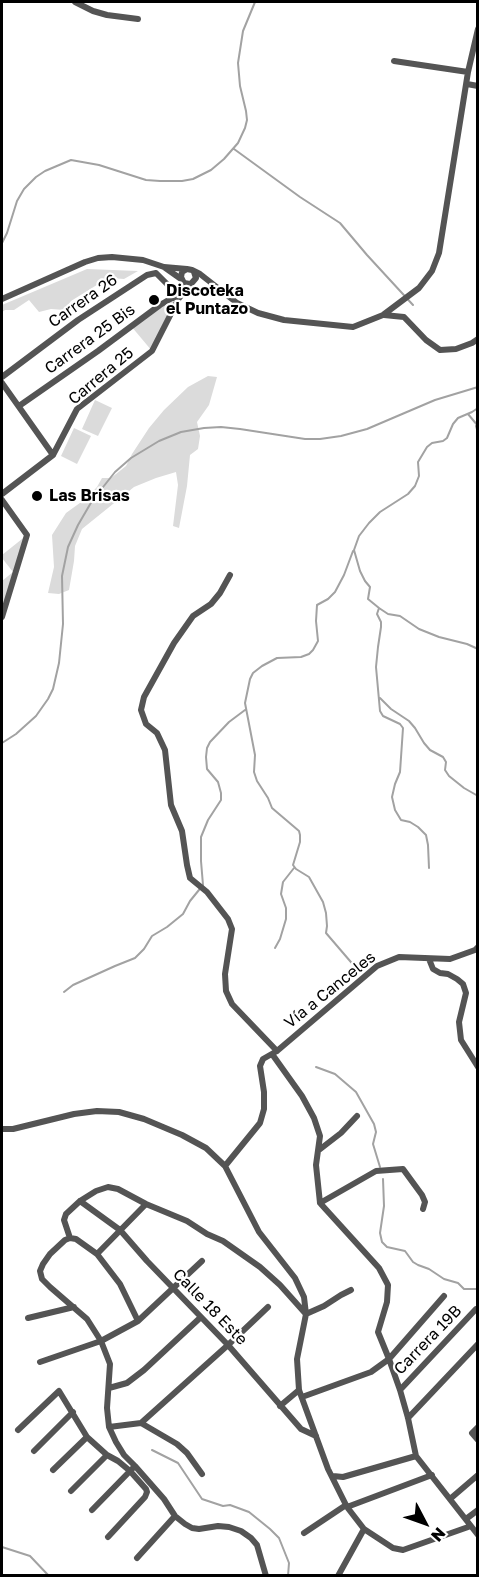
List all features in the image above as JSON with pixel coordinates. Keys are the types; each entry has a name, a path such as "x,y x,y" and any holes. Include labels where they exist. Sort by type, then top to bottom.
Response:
{"street":[{"path":"75,2 107,15 138,19"},
{"path":"2,299 85,262 112,257 142,260 164,267 190,270 237,303 258,313 284,320 352,327 383,315 427,280 439,253 477,29"},
{"path":"394,61 468,72"},
{"path":"467,84 477,86"},
{"path":"164,267 186,282 207,280"},
{"path":"186,282 196,278 190,270"},
{"path":"186,282 182,272 190,270"},
{"name":"Carrera 26","path":"2,377 78,320 147,275 156,273 180,297"},
{"name":"Carrera 25","path":"2,494 53,455 77,409 152,351 186,282"},
{"name":"Carrera 25 Bis","path":"19,406 160,305 172,298 180,297"},
{"path":"383,315 404,316 426,340 440,350 456,349 477,339"},
{"path":"2,383 53,455"},
{"path":"2,500 27,535 2,617"},
{"path":"230,575 211,604 193,616 174,643 144,697 141,710 146,724 157,733 165,750 171,806 182,831 190,878 207,892 232,929 225,975 226,991 232,1004 275,1052 314,1118 320,1136 316,1165 320,1203 379,1268 388,1285 387,1302 378,1332 400,1389 416,1456 477,1535"},
{"name":"Vía a Canceles","path":"275,1052 377,966 399,957 450,959 475,950 477,947"},
{"path":"429,959 433,969 448,974 463,984 466,993 459,1022 461,1040 477,1067"},
{"path":"225,1166 260,1123 264,1109 264,1092 260,1066 263,1059 275,1052"},
{"path":"2,1129 13,1129 74,1114 97,1111 119,1112 144,1119 189,1138 206,1148 225,1166 259,1232 295,1278 304,1297 306,1314 297,1359 301,1393 328,1469 347,1506 364,1529 393,1548 403,1550 471,1526"},
{"path":"319,1150 357,1116"},
{"path":"320,1203 376,1171 403,1169 422,1196 425,1202 423,1209"},
{"path":"70,1238 64,1220 66,1214 96,1191 108,1187 118,1189 146,1204 187,1221 223,1241 260,1267 306,1314"},
{"name":"Calle 18 Este","path":"80,1201 120,1230 147,1262 228,1345 301,1429 316,1436"},
{"path":"97,1254 146,1204"},
{"path":"108,1537 147,1492 109,1427 107,1407 110,1364 101,1341 87,1319 42,1279 40,1271 43,1264 65,1240 76,1239 97,1254 120,1284 138,1321"},
{"path":"40,1362 101,1341 138,1321 202,1261"},
{"path":"306,1314 351,1290"},
{"path":"280,1406 301,1393 371,1372 389,1359 444,1296"},
{"path":"28,1318 75,1307"},
{"path":"109,1427 141,1423 268,1307"},
{"name":"Carrera 19B","path":"400,1389 477,1310"},
{"path":"109,1388 127,1383 144,1370 201,1317"},
{"path":"408,1418 477,1344"},
{"path":"18,1430 57,1392 61,1392 87,1437 107,1455 133,1468 164,1499 175,1516 192,1528 229,1527 251,1538 257,1545 266,1575"},
{"path":"34,1450 73,1412"},
{"path":"141,1423 177,1444 202,1474"},
{"path":"477,1427 472,1433 477,1440"},
{"path":"53,1470 87,1437"},
{"path":"71,1491 107,1455"},
{"path":"333,1476 343,1477 416,1456"},
{"path":"92,1510 133,1468"},
{"path":"304,1533 347,1506 432,1475"},
{"path":"450,1499 477,1475"},
{"path":"466,1519 477,1510"},
{"path":"137,1558 175,1516"},
{"path":"338,1575 364,1529"}],"shaded area":[{"path":"87,269 138,271 124,279 112,278 100,283 71,301 64,310 51,309 39,312 29,300 14,310 2,312 2,305"},
{"path":"179,298 152,351 131,326 160,305"},
{"path":"208,376 217,377 209,405 197,422 200,436 198,449 190,455 179,528 173,526 178,485 176,472 134,487 82,529 75,546 69,590 59,594 48,593 54,567 52,535 66,513 84,500 97,487 102,478 111,478 126,466 149,428 164,410 188,387"},
{"path":"95,400 112,408 98,436 82,429"},
{"path":"74,428 91,436 77,464 61,456"},
{"path":"27,535 2,617 2,581 13,572 2,555"}],"waterway":[{"path":"2,243 17,201 24,189 45,171 71,160 99,165 146,180 182,181 193,179 211,170 224,159 238,143 247,120 238,63 243,31 255,2"},
{"path":"234,149 340,223 413,305"},
{"path":"2,743 36,716 53,689 59,663 63,624 62,576 68,547 92,501 115,472 131,458 159,441 181,432 204,428 240,429 305,439 341,436 367,429 435,400 478,387"},
{"path":"429,868 426,835 410,822 401,820 395,810 392,797 400,772 403,728 400,724 383,716 380,711 376,667 381,627 377,614 379,608 368,599 370,587 360,571 354,550 359,536 369,523 380,512 408,494 415,486 419,476 418,462 427,447 447,438 458,418 478,408"},
{"path":"468,414 478,426"},
{"path":"476,426 478,433"},
{"path":"353,551 335,592 317,605 318,641 313,650 301,657 277,658 253,673 245,703 255,755 254,772 257,781 272,808 299,831 300,842 293,865 309,877 323,902 326,913 326,933 356,968"},
{"path":"379,608 388,614 400,616 419,629 478,649"},
{"path":"380,698 409,721 430,750 443,757 446,762 445,770 449,776 478,796"},
{"path":"64,992 73,985 135,958 152,936 183,914 203,885 201,837 208,820 221,800 218,782 207,769 207,748 229,722 245,710"},
{"path":"275,948 286,919 286,908 281,894 283,882 294,868"},
{"path":"316,1067 335,1074 356,1092 374,1124 376,1132 373,1144 380,1167"},
{"path":"383,1179 384,1206 380,1233 382,1242 387,1247 405,1251 413,1262 444,1279 458,1283 464,1289 478,1289"},
{"path":"152,1450 178,1463 202,1499 249,1512 270,1529 279,1538 289,1563 288,1576"},
{"path":"2,1547 30,1556 49,1576"}],"place":[{"name":"Discoteka el Puntazo","path":"154,300"},
{"name":"Las Brisas","path":"37,496"}]}
